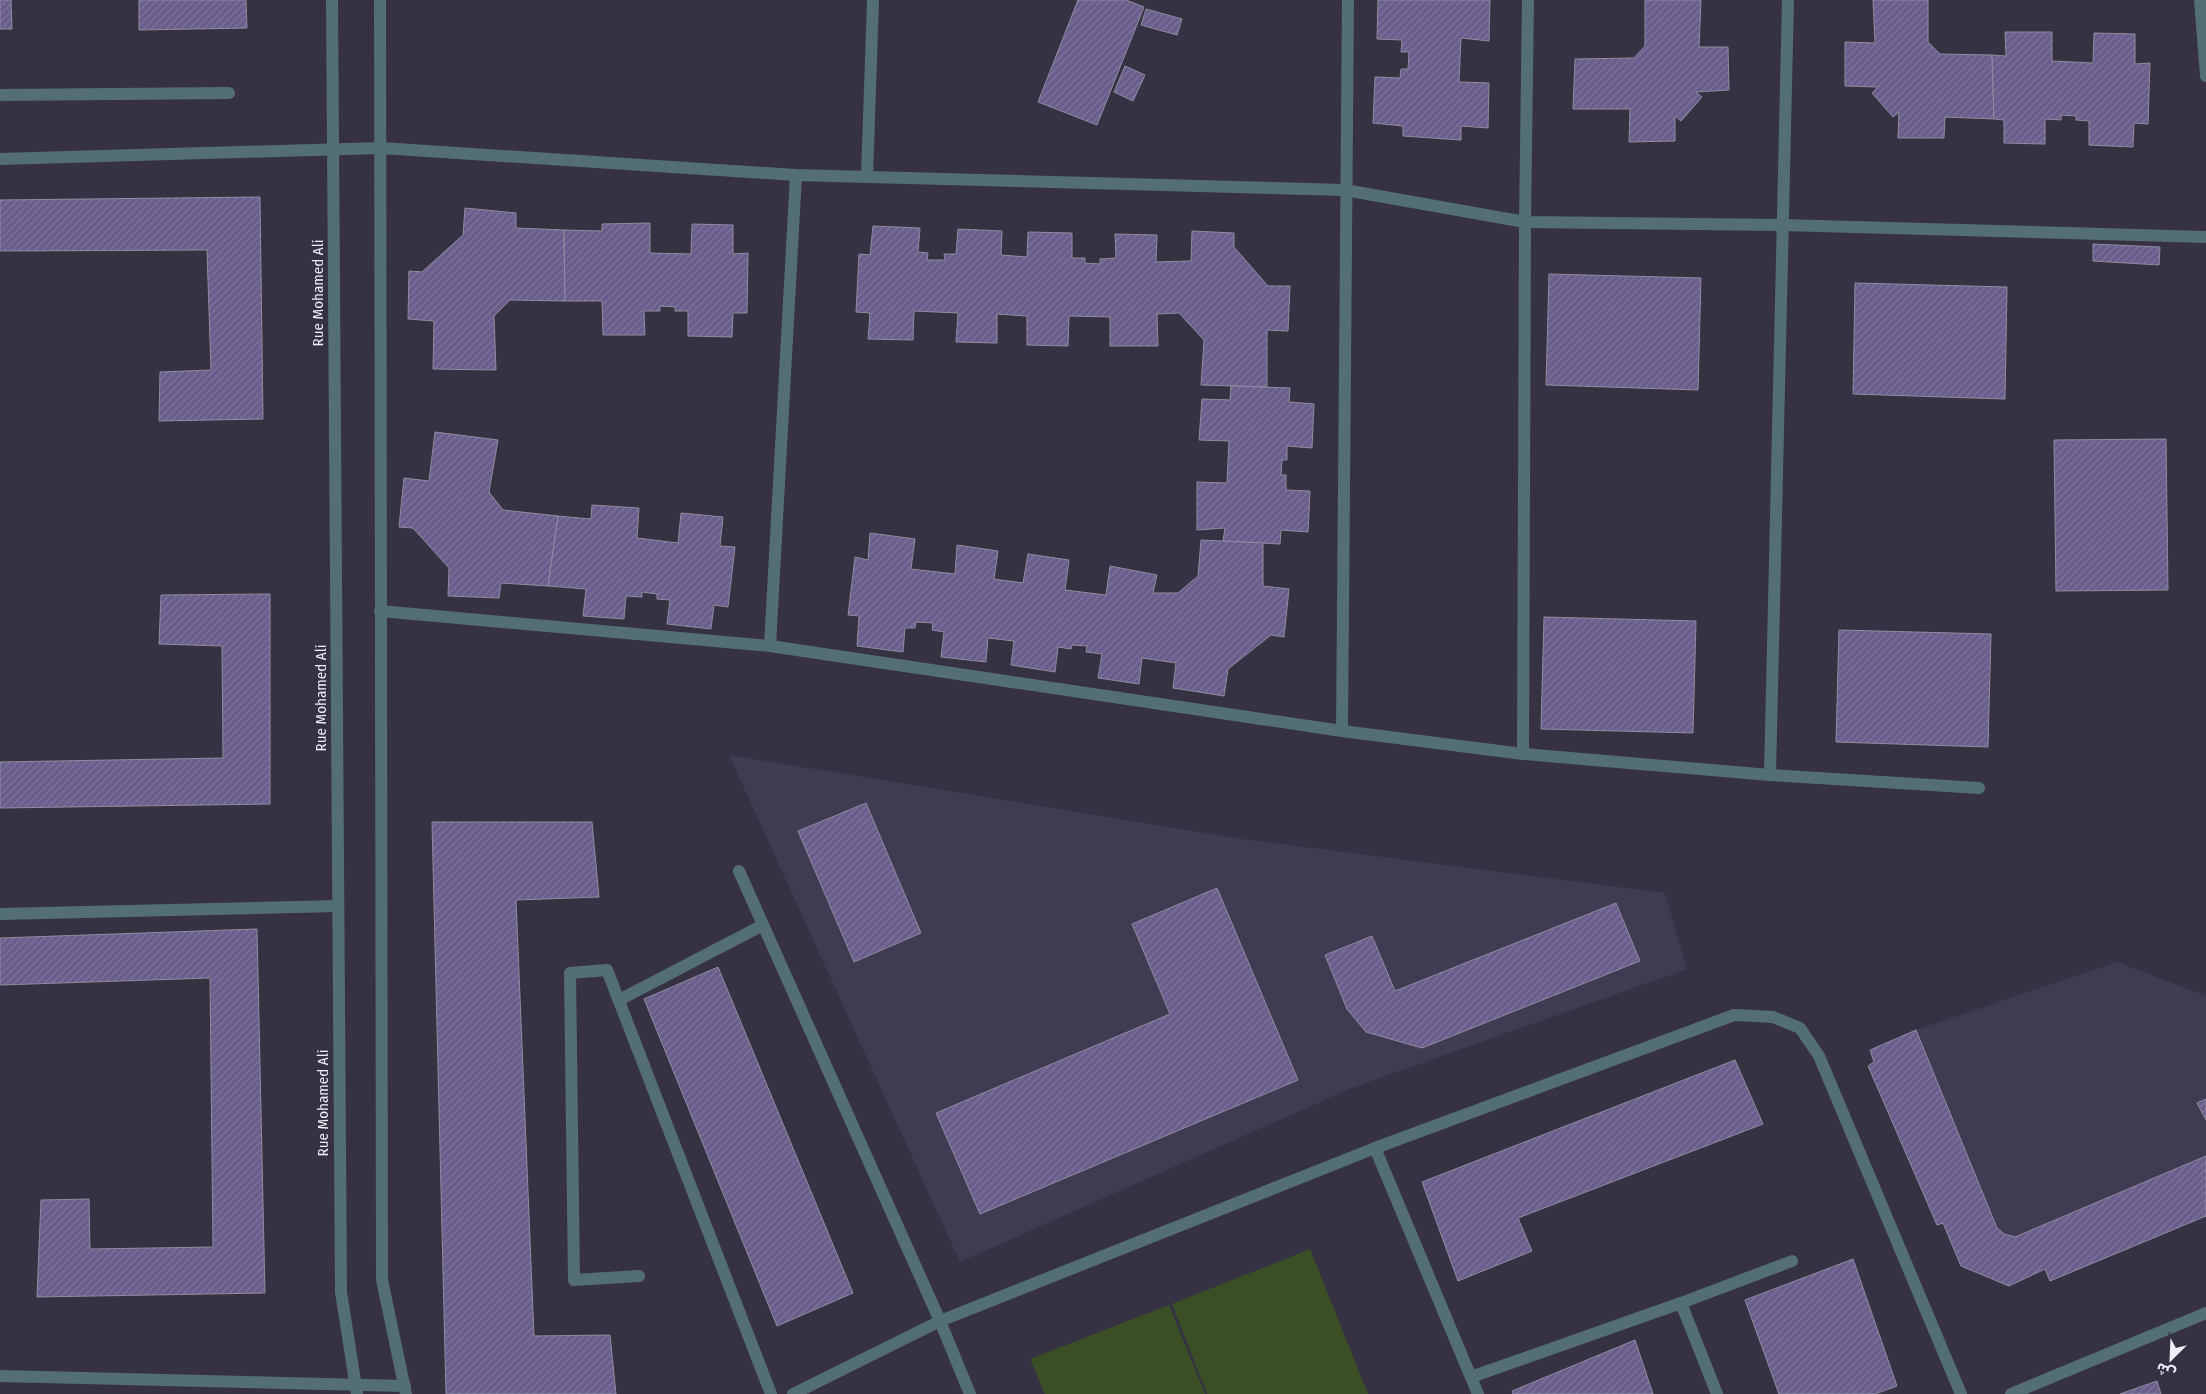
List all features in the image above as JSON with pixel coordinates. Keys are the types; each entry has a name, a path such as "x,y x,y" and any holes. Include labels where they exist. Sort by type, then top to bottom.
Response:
{"street":[{"name":"Rue Mohamed Ali","path":"332,0 341,1292 356,1389"},
{"path":"0,1376 406,1390 382,1280 380,0"},
{"path":"867,176 873,0"},
{"path":"1342,731 1348,0"},
{"path":"1523,754 1525,222 1528,0"},
{"path":"1770,775 1788,0"},
{"path":"2200,0 2206,76"},
{"path":"0,95 229,93"},
{"path":"0,159 381,148 796,175 1345,190 1525,222 1783,225 2206,237"},
{"path":"770,646 796,175"},
{"path":"380,611 770,646 1342,731 1523,754 1770,775 1979,788"},
{"path":"739,871 940,1321 970,1394"},
{"path":"0,914 338,906"},
{"path":"619,1000 763,925"},
{"path":"639,1276 574,1280 570,973 607,970 770,1394"},
{"path":"793,1394 940,1321 1375,1148 1734,1015 1773,1017 1800,1028 1820,1056 1961,1394"},
{"path":"1375,1148 1478,1394"},
{"path":"1471,1377 1681,1303 1792,1261"},
{"path":"1681,1303 1718,1394"},
{"path":"2012,1394 2206,1313"}],"shaded area":[{"path":"729,755 1242,839 1665,893 1687,969 1349,1089 960,1262"},
{"path":"2118,962 2206,996 2206,1216 2050,1281 2045,1269 2009,1286 1961,1266 1943,1224 1937,1225 1868,1066 1874,1062 1870,1050 1916,1030"}],"green space":[{"path":"1310,1249 1368,1394 1207,1394 1172,1304"},
{"path":"1169,1305 1205,1394 1045,1394 1030,1359"}],"building":[{"path":"0,0 11,0 12,29 0,29"},
{"path":"139,0 246,0 247,28 139,30"},
{"path":"1078,0 1126,0 1144,7 1097,125 1038,102"},
{"path":"1378,0 1490,0 1489,41 1461,38 1459,82 1489,83 1488,128 1461,126 1461,140 1403,136 1403,126 1373,123 1375,77 1400,78 1401,69 1408,69 1409,52 1401,52 1402,40 1377,39"},
{"path":"1645,0 1701,0 1699,47 1728,47 1729,90 1696,92 1702,97 1681,121 1675,116 1675,141 1629,142 1630,109 1573,109 1575,59 1634,58 1645,46"},
{"path":"1873,0 1928,0 1928,42 1940,54 1992,55 1994,119 1945,117 1944,138 1898,138 1899,112 1893,117 1872,93 1878,87 1845,86 1845,42 1875,43"},
{"path":"1146,9 1182,19 1177,35 1141,25"},
{"path":"2005,32 2052,32 2052,61 2093,63 2094,33 2135,34 2135,64 2150,63 2148,124 2134,123 2133,147 2089,145 2089,121 2076,120 2076,116 2061,115 2061,120 2045,119 2045,144 2004,143 2004,120 1994,119 1992,55 2006,56"},
{"path":"1125,66 1145,75 1133,101 1114,92"},
{"path":"260,197 263,419 159,421 160,372 211,370 207,250 0,251 0,200"},
{"path":"465,208 516,213 516,228 564,230 565,301 510,300 494,316 496,370 433,369 434,321 408,319 409,271 422,272 463,235"},
{"path":"650,223 650,253 691,254 692,224 733,225 733,254 748,253 747,313 733,313 732,337 688,336 688,311 675,311 675,307 660,306 660,311 644,311 645,335 603,335 602,301 565,301 564,230 602,231 602,224"},
{"path":"873,226 920,228 918,252 928,253 927,260 945,260 944,254 956,254 958,229 1002,231 1001,255 1027,257 1028,232 1072,233 1072,258 1085,258 1085,263 1100,264 1100,259 1116,258 1115,234 1157,235 1156,262 1191,261 1192,231 1234,233 1234,247 1268,286 1290,286 1288,331 1267,330 1267,387 1201,385 1204,340 1179,313 1157,314 1158,346 1110,346 1110,317 1069,316 1068,346 1027,345 1027,316 997,314 997,343 956,342 958,313 914,311 913,340 868,339 870,313 856,312 859,254 870,255"},
{"path":"2093,244 2160,247 2159,265 2093,261"},
{"path":"1549,274 1701,278 1698,390 1546,385"},
{"path":"1855,283 2007,287 2005,399 1853,394"},
{"path":"1231,386 1290,388 1289,402 1314,404 1312,448 1287,446 1287,460 1282,460 1281,475 1286,475 1286,490 1310,491 1308,532 1281,530 1280,544 1223,541 1225,528 1197,530 1197,482 1227,483 1229,441 1199,440 1202,399 1230,400"},
{"path":"435,432 498,440 489,492 503,510 558,516 548,586 501,583 499,598 448,596 449,568 413,528 399,527 404,478 429,481"},
{"path":"2166,439 2168,590 2056,591 2054,440"},
{"path":"592,505 639,508 637,538 678,543 681,513 723,517 720,546 735,547 728,607 714,605 711,629 667,624 670,600 657,599 657,594 642,592 642,597 626,596 624,619 583,616 586,589 548,586 558,516 591,519"},
{"path":"870,533 915,539 911,569 955,574 957,545 998,551 994,579 1023,583 1028,554 1069,560 1065,590 1106,595 1110,566 1157,575 1153,593 1178,593 1198,576 1201,540 1263,543 1263,586 1289,589 1284,637 1271,635 1228,669 1224,696 1173,688 1176,663 1142,658 1139,684 1098,678 1102,654 1086,652 1087,646 1072,645 1071,649 1058,647 1055,672 1011,665 1014,641 988,638 986,662 941,657 944,632 932,630 933,623 916,622 915,628 905,628 903,652 857,646 859,616 848,615 855,557 868,560"},
{"path":"270,594 270,804 0,808 0,762 223,758 222,646 159,644 161,595"},
{"path":"1544,617 1696,621 1693,733 1541,729"},
{"path":"1839,630 1991,634 1988,747 1836,742"},
{"path":"866,803 921,933 854,962 798,831"},
{"path":"432,822 592,822 599,897 516,900 534,1336 610,1335 616,1394 446,1394"},
{"path":"1217,888 1298,1080 980,1214 936,1113 1170,1014 1132,924"},
{"path":"1616,903 1640,961 1422,1048 1366,1032 1347,1009 1325,955 1372,936 1395,991"},
{"path":"257,929 265,1293 37,1297 41,1200 89,1199 90,1249 213,1247 210,978 0,985 0,938"},
{"path":"718,967 853,1293 777,1326 644,999"},
{"path":"1916,1030 1997,1228 2004,1234 2015,1237 2206,1156 2206,1216 2050,1281 2045,1269 2009,1286 1961,1266 1943,1223 1937,1225 1868,1066 1874,1062 1870,1050"},
{"path":"1735,1060 1763,1124 1518,1218 1532,1251 1458,1281 1422,1182"},
{"path":"2206,1099 2206,1120 2197,1103"},
{"path":"1853,1259 1897,1386 1875,1394 1779,1394 1745,1300"},
{"path":"1635,1340 1653,1394 1513,1394 1512,1391"},
{"path":"2157,1381 2161,1394 2120,1394"}]}
